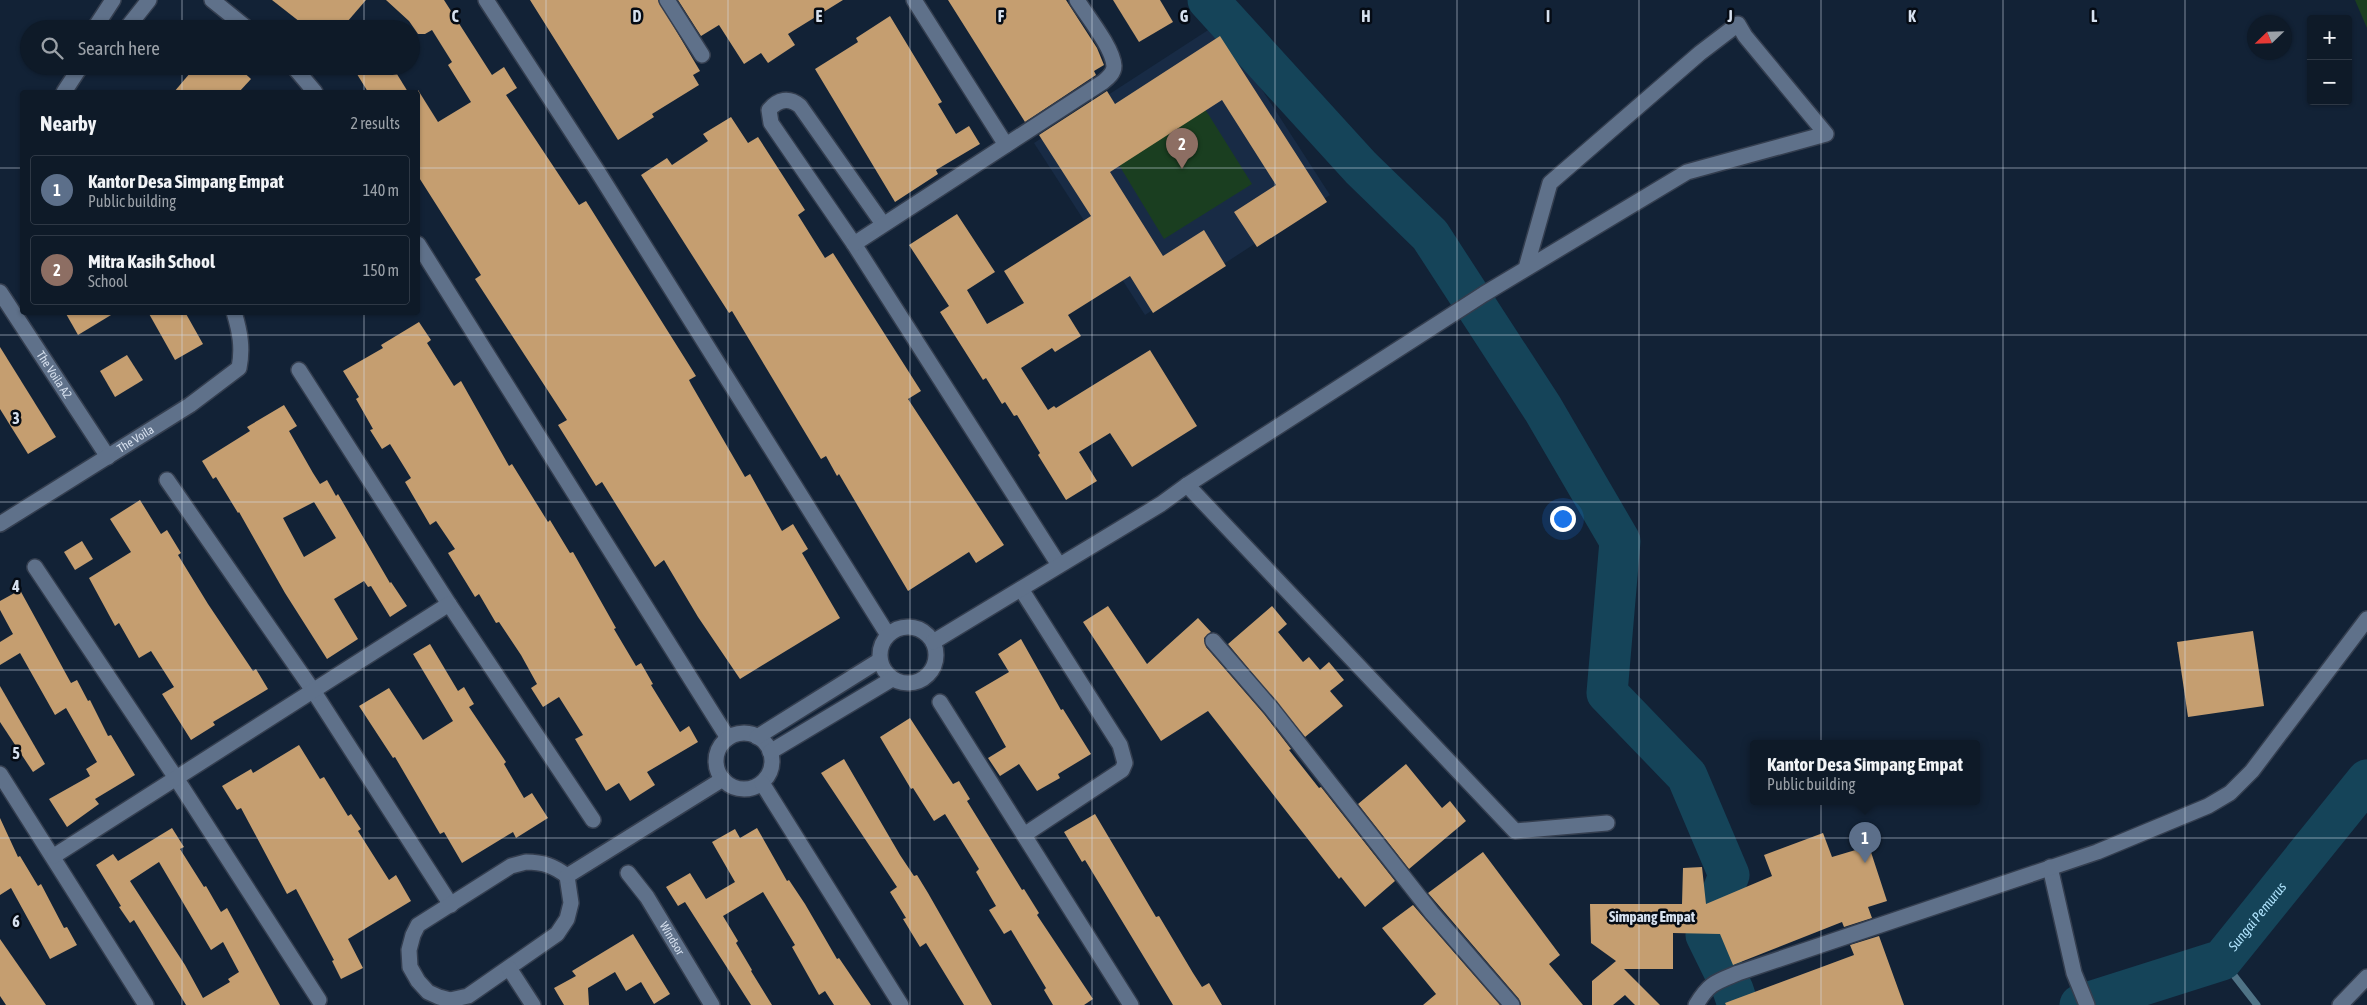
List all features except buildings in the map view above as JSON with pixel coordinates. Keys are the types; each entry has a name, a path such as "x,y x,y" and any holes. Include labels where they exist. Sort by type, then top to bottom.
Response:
{"street":[{"path":"100,20 113,0"},
{"path":"133,20 149,0"},
{"path":"212,0 237,20"},
{"path":"486,0 598,172 888,635"},
{"path":"668,0 702,55"},
{"path":"914,0 1006,145"},
{"path":"854,244 1103,82 1111,74 1114,67 1110,52 1077,0"},
{"path":"933,642 1161,504 1187,484 1484,294 1687,172 1826,134 1745,36 1738,24 1700,54 1550,183 1526,268"},
{"path":"65,90 74,75"},
{"path":"301,75 313,90"},
{"path":"883,224 800,106 788,100 773,104 769,110 770,123 854,244 1059,565"},
{"path":"420,247 728,738"},
{"name":"The Voila A2","path":"0,292 108,457"},
{"name":"The Voila","path":"0,524 190,405 239,368 242,354 241,334 235,315"},
{"path":"299,370 449,604 593,820"},
{"path":"167,480 314,692 450,905"},
{"path":"1187,484 1515,830 1607,824"},
{"path":"35,568 176,778 319,1000"},
{"path":"1021,589 1120,745 1125,763 1122,770 1024,835"},
{"path":"54,856 314,692 449,604"},
{"path":"1696,1005 1705,990 1713,984 1738,973 2097,852 2200,810 2230,793 2252,771 2367,619"},
{"path":"912,627 928,634 933,642 936,662 929,674 914,683 902,683 892,679 884,670 880,660 881,646 888,635 895,630 912,627"},
{"path":"1213,641 1271,708 1432,913 1512,1005"},
{"path":"758,737 880,660"},
{"path":"770,752 892,679"},
{"path":"940,702 1131,1005"},
{"path":"743,733 758,737 765,743 770,752 772,763 769,774 753,788 740,789 723,780 716,762 721,744 728,738 743,733"},
{"path":"0,774 54,856 146,1005"},
{"path":"567,876 723,780"},
{"path":"762,782 901,1005"},
{"path":"526,862 540,862 554,867 567,876 571,903 567,919 557,934 468,996 450,1000 428,992 410,967 409,950 418,925 450,905 511,866 526,862"},
{"path":"2050,867 2074,973 2087,1005"},
{"name":"Windsor","path":"628,873 647,898 712,1005"},
{"path":"509,968 533,1005"},
{"path":"2340,1005 2367,976"}],"shaded area":[{"path":"1219,23 1330,195 1145,315 1034,143"}],"green space":[{"path":"2355,0 2367,0 2367,28"},
{"path":"1195,93 1252,184 1164,239 1108,147"}],"waterway":[{"path":"1208,0 1361,168 1430,235 1543,409 1620,541 1607,693 1687,776 1729,875 1706,935 1733,990 1738,1005"},
{"name":"Sungai Pemurus","path":"2080,1005 2222,960 2367,780"},
{"path":"2222,960 2257,1005"}],"place":[{"name":"Mitra Kasih School","path":"1182,169"},
{"name":"Kantor Desa Simpang Empat","path":"1865,863"}],"district":[{"name":"Simpang Empat","path":"1652,917"}]}
